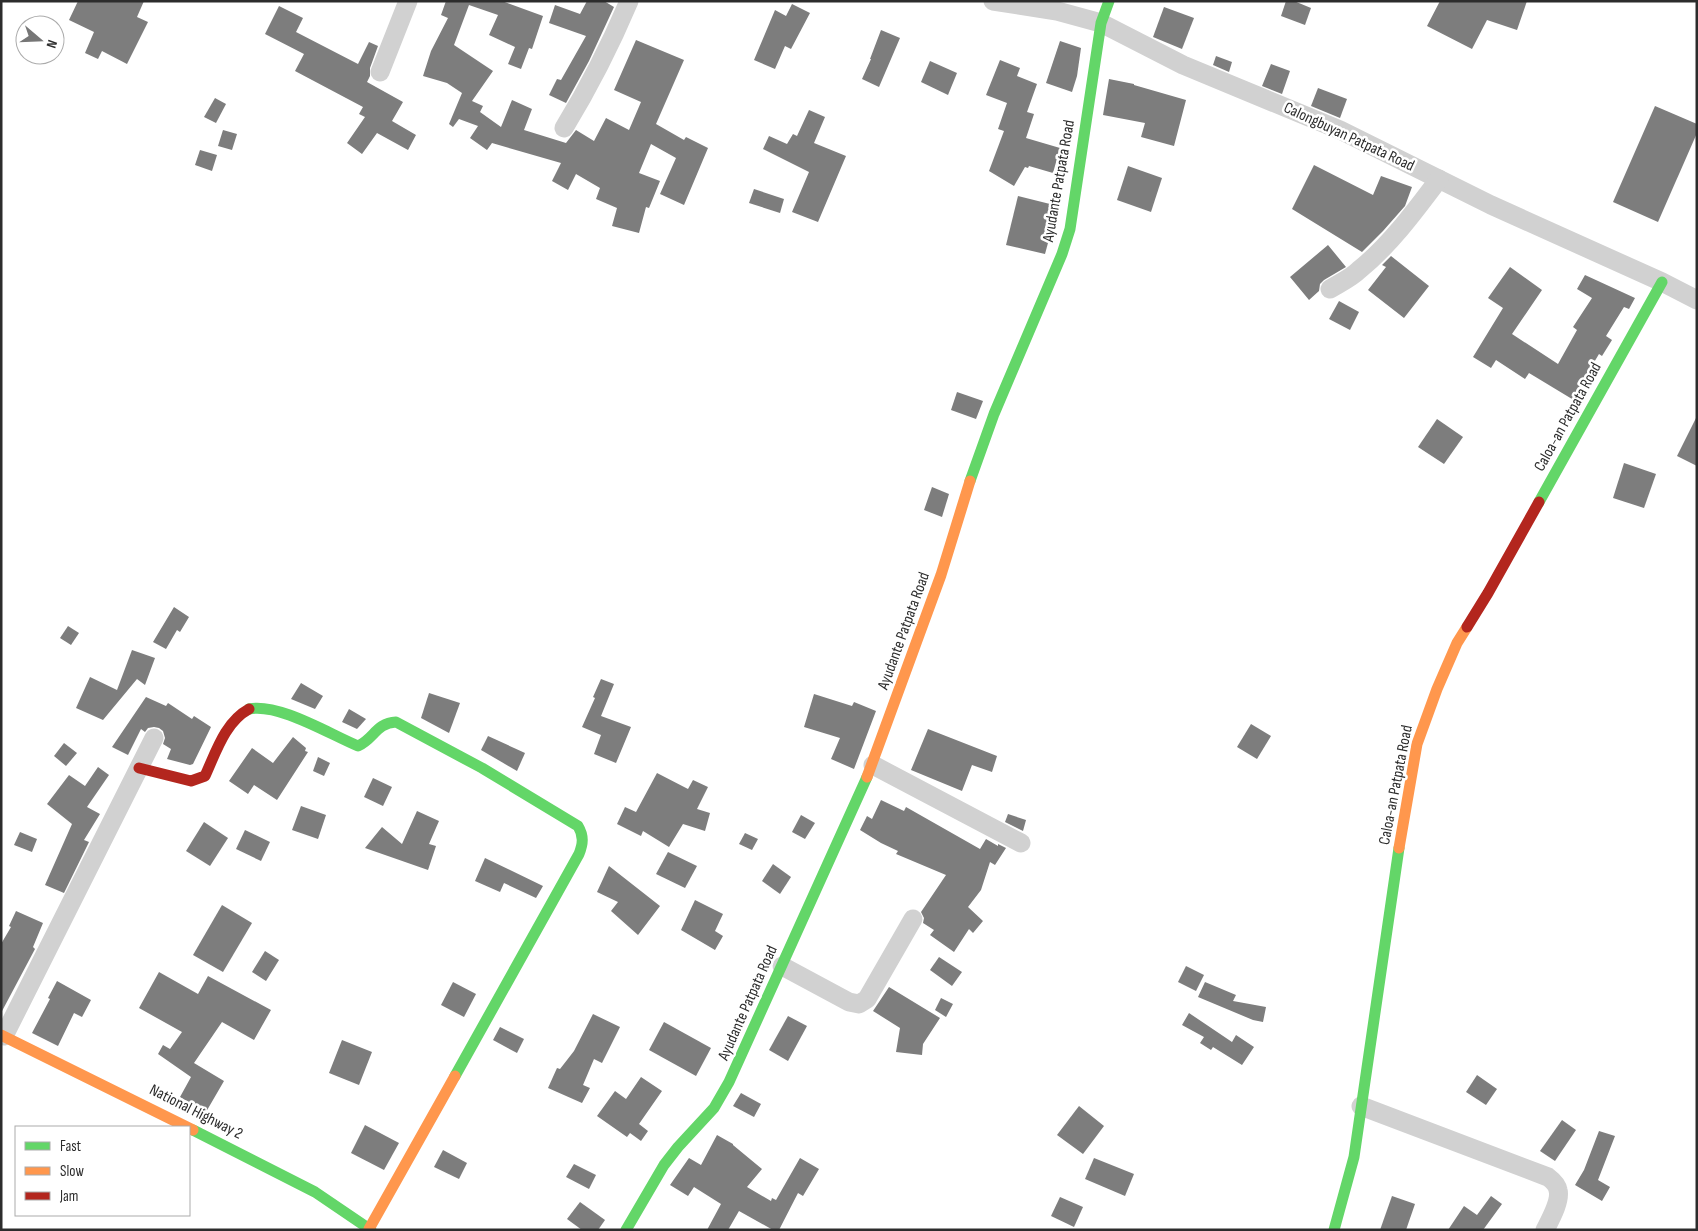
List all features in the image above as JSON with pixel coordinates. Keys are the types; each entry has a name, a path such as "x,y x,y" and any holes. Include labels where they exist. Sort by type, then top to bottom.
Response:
{"street":[{"path":"380,72 408,1"},
{"path":"564,128 595,76 629,1"},
{"name":"Calongbuyan Patpata Road","path":"993,1 1057,11 1101,23 1183,65 1340,130 1491,205 1662,282 1697,300"},
{"name":"Ayudante Patpata Road","path":"626,1230 664,1165 714,1108 729,1082 873,764 941,575 973,470 990,423 1062,254 1070,229 1101,23 1109,1"},
{"path":"1330,289 1358,271 1376,255 1419,206 1439,179"},
{"name":"Caloa-an Patpata Road","path":"1334,1230 1354,1157 1404,818 1417,744 1457,643 1488,593 1662,282"},
{"path":"139,768 191,781 205,776 223,736 240,715 249,708 258,707 277,712 319,727 358,746 367,742 388,721 396,722 482,768 578,826 583,833 584,841 579,854 370,1229"},
{"path":"3,1036 154,738"},
{"path":"873,764 1021,843"},
{"path":"782,966 849,1002 859,1004 867,999 912,919"},
{"name":"National Highway 2","path":"3,1036 185,1126"},
{"path":"1361,1106 1548,1177 1555,1183 1559,1191 1554,1211 1545,1230"},
{"name":"National Highway 2","path":"190,1128 314,1192 370,1229"}],"building":[{"path":"78,1 144,1 137,17 148,22 127,64 102,51 98,59 85,53 94,32 69,20"},
{"path":"446,1 502,1 543,16 532,49 529,48 521,69 508,64 515,47 489,35 498,15 469,5 454,45 493,71 472,101 483,106 480,112 501,127 512,100 532,109 524,130 566,143 576,130 594,141 606,118 629,130 641,102 614,90 636,40 684,60 656,124 684,140 686,137 708,148 684,205 660,194 676,158 651,144 639,173 660,181 649,208 646,207 639,233 612,226 617,208 596,199 600,188 576,174 568,190 552,181 561,163 492,143 487,150 470,138 478,126 459,119 453,127 449,124 462,93 447,83 423,76 431,51 448,18 441,15"},
{"path":"587,1 604,1 614,7 589,61 566,103 549,95 557,79 561,80 586,36 549,23 555,5 580,14"},
{"path":"1286,1 1294,1 1311,8 1305,25 1281,16"},
{"path":"1440,1 1527,1 1517,30 1487,20 1472,49 1427,26"},
{"path":"792,4 810,13 791,49 785,46 775,69 754,60 775,10 786,16"},
{"path":"279,6 303,18 296,32 358,64 369,42 378,46 367,82 403,102 392,121 416,135 408,150 377,133 362,154 347,143 365,117 359,114 363,107 295,71 304,54 265,34"},
{"path":"1164,7 1194,18 1182,49 1153,37"},
{"path":"881,30 900,38 879,87 862,79"},
{"path":"1060,41 1081,48 1077,76 1072,92 1046,83"},
{"path":"1216,56 1232,62 1229,72 1213,65"},
{"path":"1000,60 1020,68 1017,76 1037,84 1027,112 1034,114 1026,138 1060,148 1053,173 1029,166 1028,168 1025,167 1014,186 989,171 1004,131 998,129 1007,103 986,95"},
{"path":"930,61 957,73 948,95 921,82"},
{"path":"1271,64 1290,71 1282,94 1262,86"},
{"path":"1109,79 1134,84 1186,100 1174,146 1141,137 1145,123 1103,115"},
{"path":"1318,88 1347,99 1340,118 1311,106"},
{"path":"215,98 226,104 216,123 204,117"},
{"path":"1655,106 1697,124 1697,133 1658,222 1613,202"},
{"path":"809,110 825,117 814,143 846,156 818,222 792,212 809,172 763,149 769,136 787,144 793,134 797,136"},
{"path":"223,130 237,134 232,150 218,146"},
{"path":"200,150 217,155 212,171 195,165"},
{"path":"1314,165 1373,195 1381,176 1412,187 1405,206 1362,252 1292,209"},
{"path":"1128,166 1162,178 1151,212 1117,200"},
{"path":"754,189 784,199 780,213 749,203"},
{"path":"1018,196 1058,206 1045,254 1006,245"},
{"path":"1328,245 1346,267 1324,280 1320,284 1319,291 1309,300 1290,277"},
{"path":"1391,256 1429,286 1404,318 1368,290 1386,267 1382,265"},
{"path":"1510,267 1542,290 1512,334 1558,364 1577,330 1573,327 1592,298 1577,289 1585,275 1635,298 1629,309 1624,307 1606,336 1612,340 1602,356 1599,354 1572,399 1529,373 1525,379 1496,360 1491,368 1473,357 1503,308 1488,298"},
{"path":"1339,301 1359,312 1350,330 1329,319"},
{"path":"957,392 983,401 976,419 951,410"},
{"path":"1697,416 1697,466 1677,456"},
{"path":"1437,419 1463,437 1444,464 1418,447"},
{"path":"1624,463 1656,474 1644,508 1613,498"},
{"path":"932,487 949,494 942,517 924,510"},
{"path":"174,607 189,617 180,632 177,630 166,649 153,642"},
{"path":"68,626 79,633 71,645 60,638"},
{"path":"132,650 155,658 145,685 137,679 103,720 76,708 90,677 117,690"},
{"path":"601,679 614,684 601,716 631,727 616,763 594,754 601,735 582,727"},
{"path":"301,683 323,696 315,709 291,699"},
{"path":"429,693 460,703 449,733 421,718"},
{"path":"814,694 852,706 854,702 876,711 854,769 831,759 840,738 804,727"},
{"path":"146,697 166,706 168,703 192,719 194,716 211,727 193,764 190,765 167,759 171,749 163,744 165,738 163,731 159,728 148,728 145,732 141,729 128,755 112,747"},
{"path":"349,709 366,719 357,729 342,722"},
{"path":"1251,724 1271,736 1257,759 1237,747"},
{"path":"928,729 997,756 992,772 972,765 962,791 911,770"},
{"path":"488,736 525,753 517,771 481,750"},
{"path":"293,737 308,752 277,800 254,785 248,794 229,781 252,748 273,763"},
{"path":"64,743 77,753 66,766 54,756"},
{"path":"318,757 330,763 324,776 313,771"},
{"path":"98,767 109,775 87,807 100,814 84,840 89,842 64,893 45,885 72,824 47,804 69,775 85,786"},
{"path":"657,773 688,789 693,780 708,787 697,809 710,813 705,831 683,824 669,847 643,831 641,836 617,824 625,807 636,812"},
{"path":"373,778 392,787 383,806 364,797"},
{"path":"881,800 904,811 906,807 980,849 986,839 1006,848 995,865 990,862 981,890 968,907 983,921 973,933 969,929 954,952 930,935 934,930 923,923 924,918 921,912 946,875 896,854 898,851 860,830 867,816 872,819"},
{"path":"301,806 326,815 318,839 292,830"},
{"path":"417,811 439,821 429,844 436,846 428,870 365,848 382,827 402,844"},
{"path":"1008,814 1026,820 1023,831 1005,822"},
{"path":"801,815 815,823 805,839 792,832"},
{"path":"204,822 228,838 210,866 186,851"},
{"path":"245,830 270,842 261,861 236,849"},
{"path":"20,832 37,839 32,852 14,845"},
{"path":"745,833 758,839 752,850 739,844"},
{"path":"668,852 697,866 685,888 656,874"},
{"path":"485,858 543,886 536,898 504,883 500,892 475,881"},
{"path":"773,864 791,877 780,894 762,881"},
{"path":"609,866 660,906 638,935 611,911 618,902 597,892"},
{"path":"695,900 723,914 715,931 723,936 715,950 681,930"},
{"path":"222,905 252,923 223,972 193,955"},
{"path":"16,911 43,923 33,947 35,949 1,1013 1,944 11,927 9,926"},
{"path":"265,951 279,960 266,981 252,972"},
{"path":"939,957 962,972 952,986 930,970"},
{"path":"1186,966 1204,975 1196,991 1178,982"},
{"path":"159,972 198,994 208,976 271,1010 254,1040 222,1022 194,1063 224,1081 206,1112 180,1097 191,1077 158,1054 163,1045 170,1049 182,1032 139,1008"},
{"path":"57,981 91,1000 82,1017 74,1013 58,1046 32,1033"},
{"path":"453,982 476,994 464,1017 441,1005"},
{"path":"1205,982 1236,995 1233,1001 1266,1007 1263,1022 1253,1020 1198,997"},
{"path":"889,987 940,1018 923,1044 922,1055 896,1052 900,1028 873,1011"},
{"path":"941,998 953,1004 946,1017 935,1010"},
{"path":"1189,1013 1232,1042 1236,1035 1254,1047 1242,1065 1213,1047 1211,1050 1200,1043 1204,1037 1182,1025"},
{"path":"593,1014 620,1027 602,1063 594,1059 583,1085 590,1088 582,1103 548,1088 557,1068 560,1069 574,1051"},
{"path":"788,1016 807,1026 788,1061 769,1050"},
{"path":"664,1022 711,1048 696,1076 649,1050"},
{"path":"500,1027 524,1039 517,1053 493,1040"},
{"path":"342,1040 372,1052 359,1085 329,1073"},
{"path":"1477,1075 1497,1089 1486,1105 1466,1092"},
{"path":"641,1077 662,1091 639,1124 648,1131 641,1141 630,1133 627,1137 597,1116 615,1091 626,1099"},
{"path":"741,1093 761,1104 754,1117 733,1106"},
{"path":"1079,1106 1104,1126 1083,1154 1057,1135"},
{"path":"1562,1120 1576,1130 1555,1161 1540,1151"},
{"path":"365,1125 399,1143 384,1170 351,1153"},
{"path":"1599,1131 1615,1136 1598,1180 1610,1187 1602,1201 1575,1185 1584,1170"},
{"path":"717,1135 733,1144 762,1169 747,1187 771,1201 772,1198 776,1200 800,1158 819,1169 803,1196 798,1193 779,1230 773,1230 739,1211 728,1230 707,1230 721,1204 694,1187 688,1196 670,1185 689,1158 701,1165"},
{"path":"443,1150 467,1163 459,1179 434,1167"},
{"path":"1094,1158 1134,1174 1125,1196 1085,1179"},
{"path":"574,1164 596,1175 589,1189 566,1177"},
{"path":"1392,1196 1415,1204 1406,1230 1380,1230"},
{"path":"1491,1196 1502,1204 1483,1230 1448,1230 1464,1206 1477,1215"},
{"path":"1060,1197 1083,1207 1074,1227 1051,1216"},
{"path":"580,1202 605,1220 598,1230 582,1230 567,1219"}],"traffic: fast":[{"path":"970,481 994,414 1062,254 1070,229 1101,23 1109,1"},
{"path":"1539,502 1662,282"},
{"path":"249,709 261,708 289,715 358,746 379,728 396,722 482,768 578,826 582,840 579,854 455,1076"},
{"path":"626,1230 664,1165 714,1108 729,1082 867,777"},
{"path":"1334,1230 1354,1157 1399,848"},
{"path":"193,1130 315,1192 371,1230"}],"traffic: slow":[{"path":"867,777 941,575 970,481"},
{"path":"1399,848 1417,744 1437,689 1457,643 1467,627"},
{"path":"1,1035 185,1126"},
{"path":"369,1229 455,1076"}],"traffic: jam":[{"path":"1467,627 1539,502"},
{"path":"139,768 191,781 205,776 227,730 249,709"}]}
